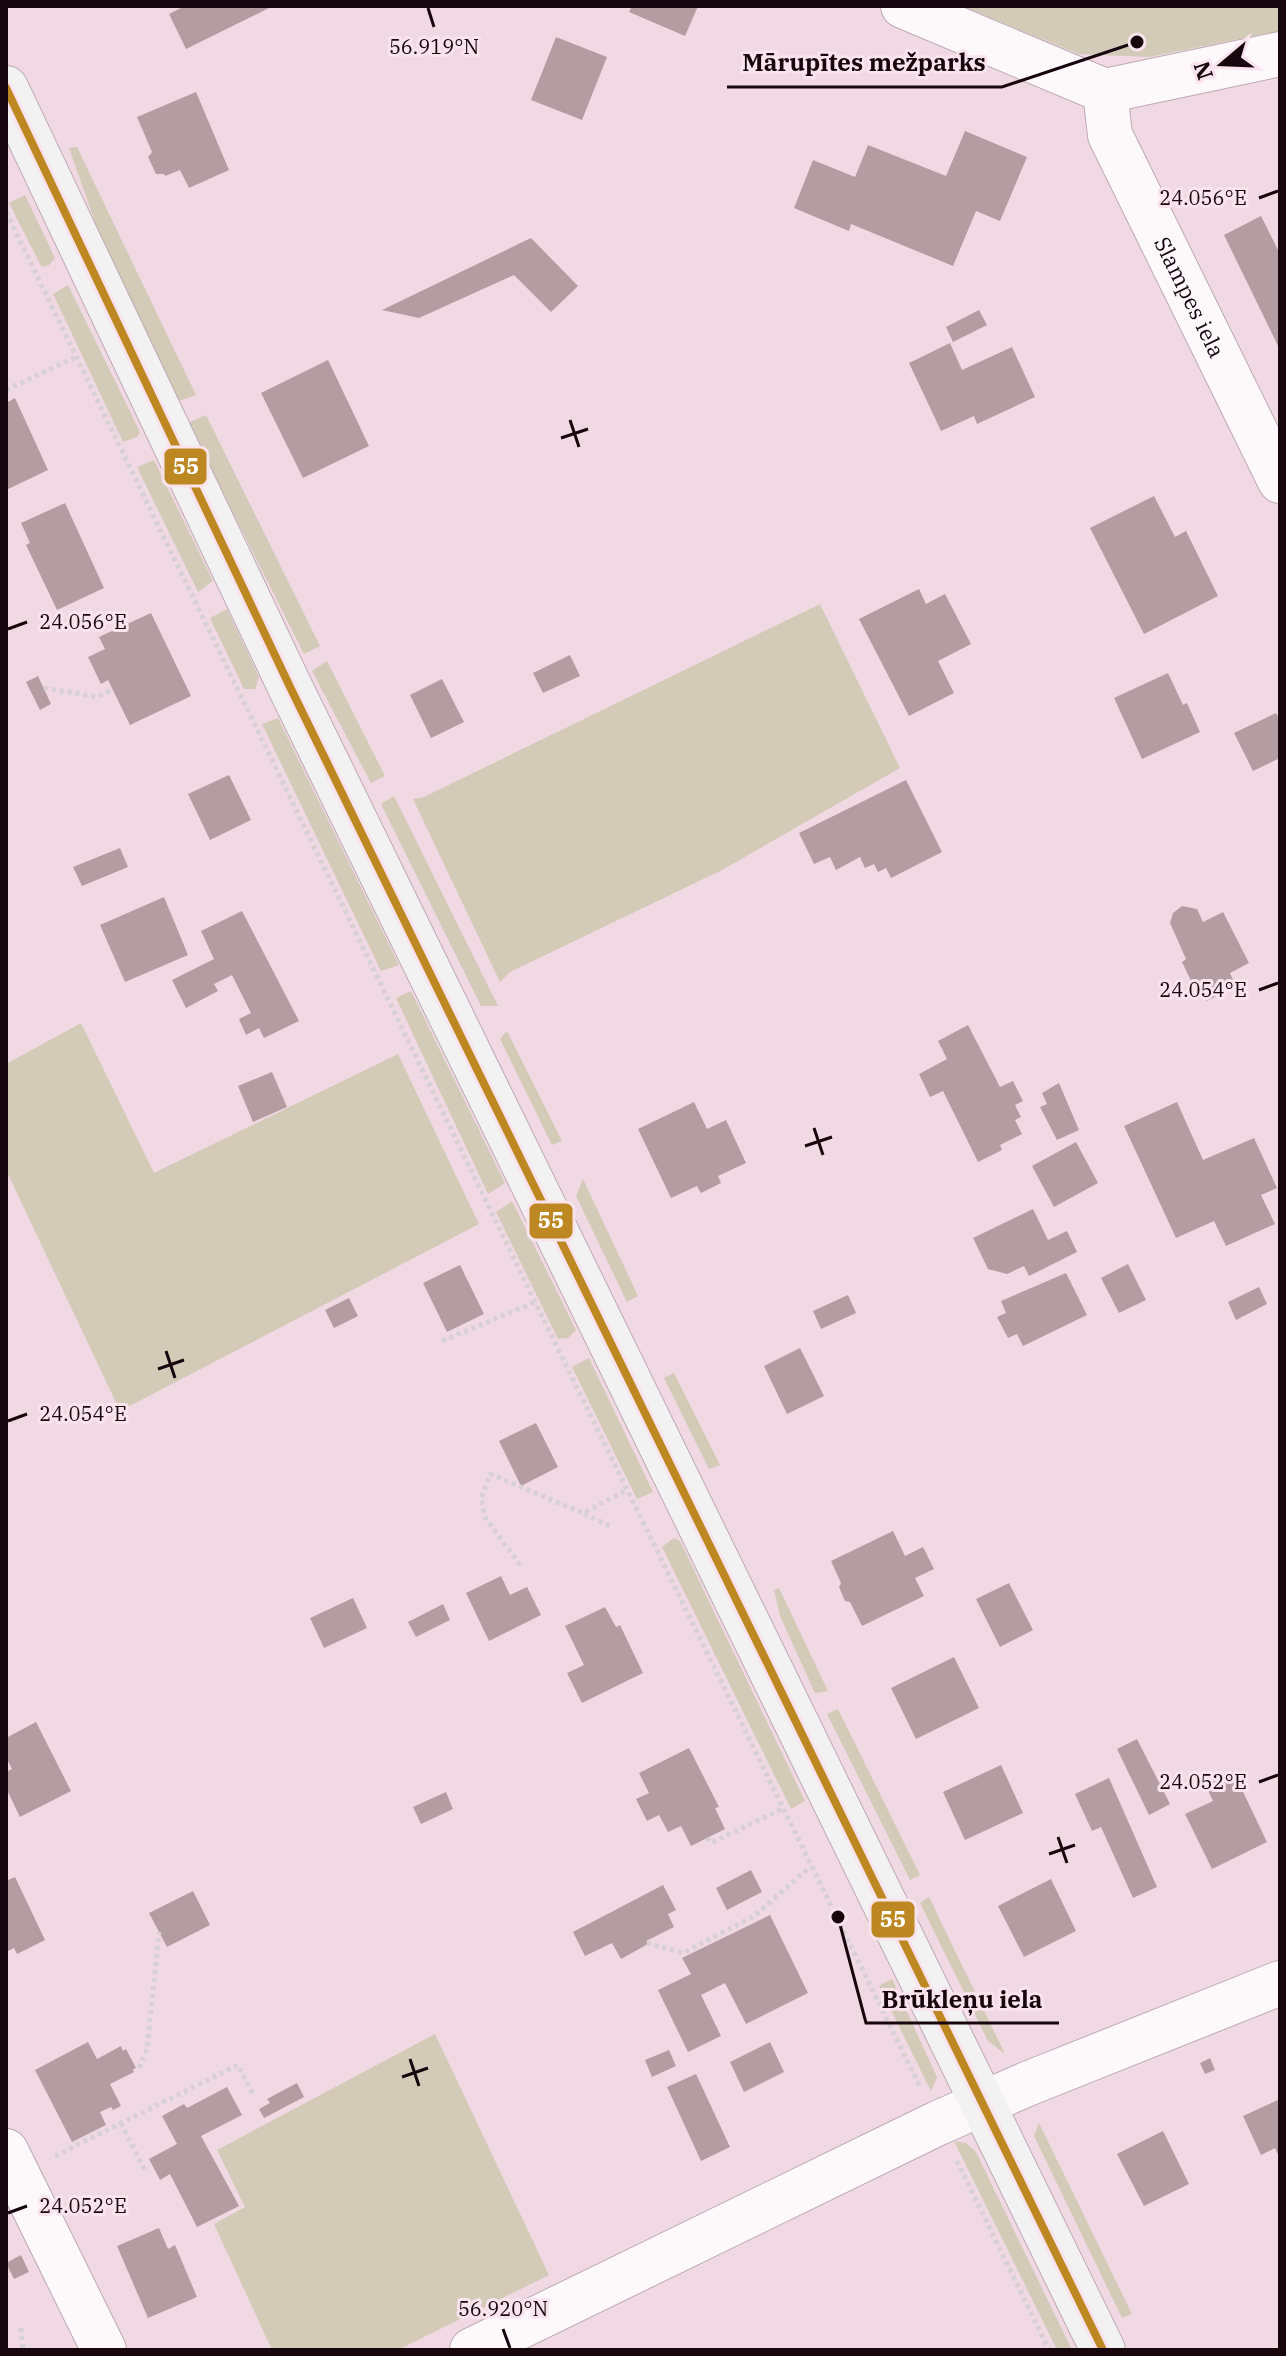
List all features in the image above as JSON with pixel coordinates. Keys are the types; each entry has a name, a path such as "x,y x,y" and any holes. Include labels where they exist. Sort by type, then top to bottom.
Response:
{"main road":[{"path":"6,88 291,689 1103,2350"}],"street":[{"path":"903,6 1105,91 1280,54"},
{"name":"Slampes iela","path":"1105,91 1110,135 1280,481"},
{"path":"472,2350 938,2123 1280,1983"},
{"path":"12,2163 104,2350"}],"path":[{"path":"6,212 810,1867 1049,2350"},
{"path":"6,390 76,357"},
{"path":"44,688 97,697 113,689"},
{"path":"442,1341 535,1302"},
{"path":"520,1565 485,1517 481,1498 490,1474 610,1526"},
{"path":"583,1513 627,1490"},
{"path":"707,1838 711,1843 782,1809"},
{"path":"647,1943 683,1953 754,1916 810,1867"},
{"path":"139,2068 147,2049 159,1932"},
{"path":"12,2163 121,2123 238,2065 254,2096"},
{"path":"121,2123 145,2171"},
{"path":"21,2328 23,2350"}],"shaded area":[{"path":"962,6 1280,6 1280,31 1149,57 1079,54"},
{"path":"77,147 196,395 179,401 101,239 69,148"},
{"path":"25,195 55,258 49,265 42,267 40,264 9,203"},
{"path":"68,285 140,432 137,437 123,442 53,294"},
{"path":"206,415 320,646 304,654 188,423"},
{"path":"154,460 213,581 198,592 137,467"},
{"path":"820,604 900,768 722,870 510,972 500,982 413,799 424,797"},
{"path":"227,609 259,677 255,689 244,689 210,618"},
{"path":"327,661 385,776 371,783 312,671"},
{"path":"278,718 399,965 381,971 262,724"},
{"path":"394,796 498,1006 481,1006 381,804"},
{"path":"411,991 505,1183 488,1194 396,998"},
{"path":"81,1023 154,1173 398,1054 479,1224 120,1411 6,1170 6,1064"},
{"path":"507,1031 562,1141 552,1145 500,1039"},
{"path":"583,1179 638,1296 627,1302 576,1196"},
{"path":"512,1201 576,1330 568,1338 558,1339 496,1212"},
{"path":"589,1358 653,1492 637,1499 572,1367"},
{"path":"674,1373 720,1465 709,1469 664,1378"},
{"path":"674,1538 680,1541 805,1801 791,1809 662,1547"},
{"path":"779,1588 828,1691 815,1693 780,1616 774,1590"},
{"path":"838,1709 920,1875 910,1880 827,1714"},
{"path":"929,1897 1005,2054 988,2041 920,1903"},
{"path":"892,1979 937,2077 931,2091 879,1986"},
{"path":"435,2034 549,2275 398,2350 272,2350 214,2224 245,2207 217,2150"},
{"path":"1039,2123 1132,2314 1122,2318 1034,2136"},
{"path":"954,2141 966,2143 976,2152 1072,2350 1057,2350"}],"building":[{"path":"185,6 273,6 186,49 169,14"},
{"path":"632,6 698,6 685,36 629,12"},
{"path":"556,37 607,57 582,120 531,100"},
{"path":"196,92 229,170 189,188 180,170 165,176 156,174 148,157 152,152 137,117"},
{"path":"965,131 1027,157 1000,221 976,211 953,266 851,224 849,231 794,208 813,160 855,177 868,145 946,176"},
{"path":"1261,216 1280,254 1280,350 1224,235"},
{"path":"531,238 578,286 551,312 514,275 419,318 382,310"},
{"path":"979,310 987,325 953,342 946,327"},
{"path":"950,343 962,370 1012,347 1035,397 977,424 974,416 941,431 909,363"},
{"path":"328,360 369,446 303,478 261,393"},
{"path":"15,398 48,470 6,490 6,403"},
{"path":"1154,496 1175,537 1186,531 1218,596 1144,634 1090,528"},
{"path":"65,503 104,588 57,610 26,545 30,543 21,523"},
{"path":"919,589 926,604 945,594 971,644 938,661 954,693 909,716 859,619"},
{"path":"151,613 191,696 130,725 108,680 101,684 88,657 105,649 99,637"},
{"path":"570,655 580,676 543,693 533,673"},
{"path":"1168,673 1200,732 1142,759 1114,698"},
{"path":"38,676 51,704 40,710 26,682"},
{"path":"442,679 464,722 431,738 410,695"},
{"path":"1276,713 1280,721 1280,758 1253,771 1234,733"},
{"path":"229,775 251,820 210,840 188,794"},
{"path":"906,780 942,852 891,878 886,868 878,872 874,864 865,868 860,857 836,870 830,857 814,864 799,833"},
{"path":"120,848 128,867 82,886 73,867"},
{"path":"164,897 188,955 125,982 100,925"},
{"path":"1182,906 1197,909 1203,922 1223,912 1249,963 1230,973 1236,986 1207,1001 1198,982 1193,985 1182,962 1186,959 1170,923 1173,913"},
{"path":"242,911 299,1021 264,1038 259,1028 246,1035 239,1019 251,1013 232,975 214,984 218,991 186,1008 172,980 214,959 201,931"},
{"path":"968,1025 1000,1087 1013,1081 1023,1101 1015,1105 1021,1117 1015,1120 1022,1134 1000,1145 1002,1150 978,1162 943,1091 930,1097 919,1074 947,1059 938,1041"},
{"path":"272,1072 287,1107 253,1122 238,1086"},
{"path":"1059,1083 1079,1130 1057,1140 1040,1107 1047,1104 1042,1093"},
{"path":"694,1102 707,1129 726,1120 746,1163 718,1176 721,1183 701,1193 697,1186 671,1198 638,1129"},
{"path":"1177,1102 1203,1160 1254,1138 1277,1188 1261,1195 1275,1224 1226,1246 1214,1221 1176,1238 1124,1126"},
{"path":"1076,1142 1098,1183 1054,1207 1032,1166"},
{"path":"1033,1209 1048,1240 1067,1231 1077,1252 1029,1276 1024,1266 1007,1274 988,1269 973,1238"},
{"path":"1128,1264 1146,1300 1119,1313 1101,1278"},
{"path":"460,1265 484,1314 447,1332 423,1283"},
{"path":"1066,1273 1087,1315 1023,1346 1017,1334 1008,1338 997,1317 1006,1313 1001,1301"},
{"path":"1259,1287 1267,1304 1236,1320 1228,1302"},
{"path":"848,1295 856,1313 821,1329 813,1311"},
{"path":"349,1298 358,1316 334,1328 325,1310"},
{"path":"800,1348 824,1396 787,1414 764,1366"},
{"path":"536,1423 558,1467 521,1486 499,1441"},
{"path":"893,1531 905,1556 923,1547 934,1569 915,1578 924,1596 862,1626 850,1602 845,1601 831,1561"},
{"path":"501,1576 510,1595 527,1587 541,1615 489,1641 466,1593"},
{"path":"1009,1583 1033,1630 1000,1647 976,1599"},
{"path":"353,1598 367,1628 324,1648 310,1618"},
{"path":"443,1604 450,1620 416,1637 408,1622"},
{"path":"605,1607 616,1627 620,1625 643,1673 582,1703 567,1673 584,1665 565,1626"},
{"path":"954,1657 979,1708 916,1739 891,1688"},
{"path":"36,1722 71,1791 20,1817 6,1788 6,1772 12,1769 6,1757 6,1738"},
{"path":"1137,1739 1170,1804 1149,1815 1117,1749"},
{"path":"689,1748 719,1807 715,1808 725,1829 691,1846 681,1826 668,1832 659,1815 647,1821 636,1799 649,1793 639,1773"},
{"path":"1001,1765 1023,1813 965,1840 943,1792"},
{"path":"1233,1771 1267,1842 1212,1869 1185,1814 1213,1801 1205,1784"},
{"path":"1109,1778 1157,1887 1133,1898 1101,1827 1092,1831 1075,1794"},
{"path":"446,1792 453,1809 421,1824 413,1807"},
{"path":"751,1870 762,1892 727,1910 716,1888"},
{"path":"15,1877 45,1940 17,1954 14,1948 6,1952 6,1881"},
{"path":"1051,1879 1076,1931 1024,1957 998,1906"},
{"path":"663,1885 676,1910 668,1914 674,1927 646,1941 648,1944 621,1959 612,1943 585,1956 573,1932"},
{"path":"193,1891 210,1925 167,1947 149,1913"},
{"path":"770,1915 808,1993 746,2024 725,1983 701,1995 721,2036 688,2052 658,1990 691,1974 682,1958"},
{"path":"88,2042 97,2059 121,2046 123,2051 126,2049 136,2068 110,2084 121,2106 100,2112 106,2125 72,2142 35,2070"},
{"path":"770,2042 784,2072 744,2092 730,2062"},
{"path":"669,2050 676,2066 652,2077 645,2060"},
{"path":"1210,2058 1215,2070 1205,2074 1200,2063"},
{"path":"696,2074 730,2147 701,2161 667,2087"},
{"path":"297,2083 304,2097 264,2118 259,2109 270,2103 267,2099"},
{"path":"227,2087 242,2115 201,2136 239,2206 197,2227 170,2174 160,2180 149,2159 177,2144 162,2116 184,2104 187,2108"},
{"path":"1280,2099 1280,2159 1275,2148 1261,2155 1243,2116"},
{"path":"1163,2131 1189,2184 1144,2206 1117,2154"},
{"path":"159,2228 168,2249 175,2245 197,2297 148,2318 117,2246"},
{"path":"21,2255 29,2272 14,2279 6,2263"}],"transit line":[{"name":"55","path":"6,88 291,689 1103,2350"}],"place":[{"name":"Mārupītes mežparks","path":"1137,42"},
{"name":"Brūkleņu iela","path":"838,1917"}]}
